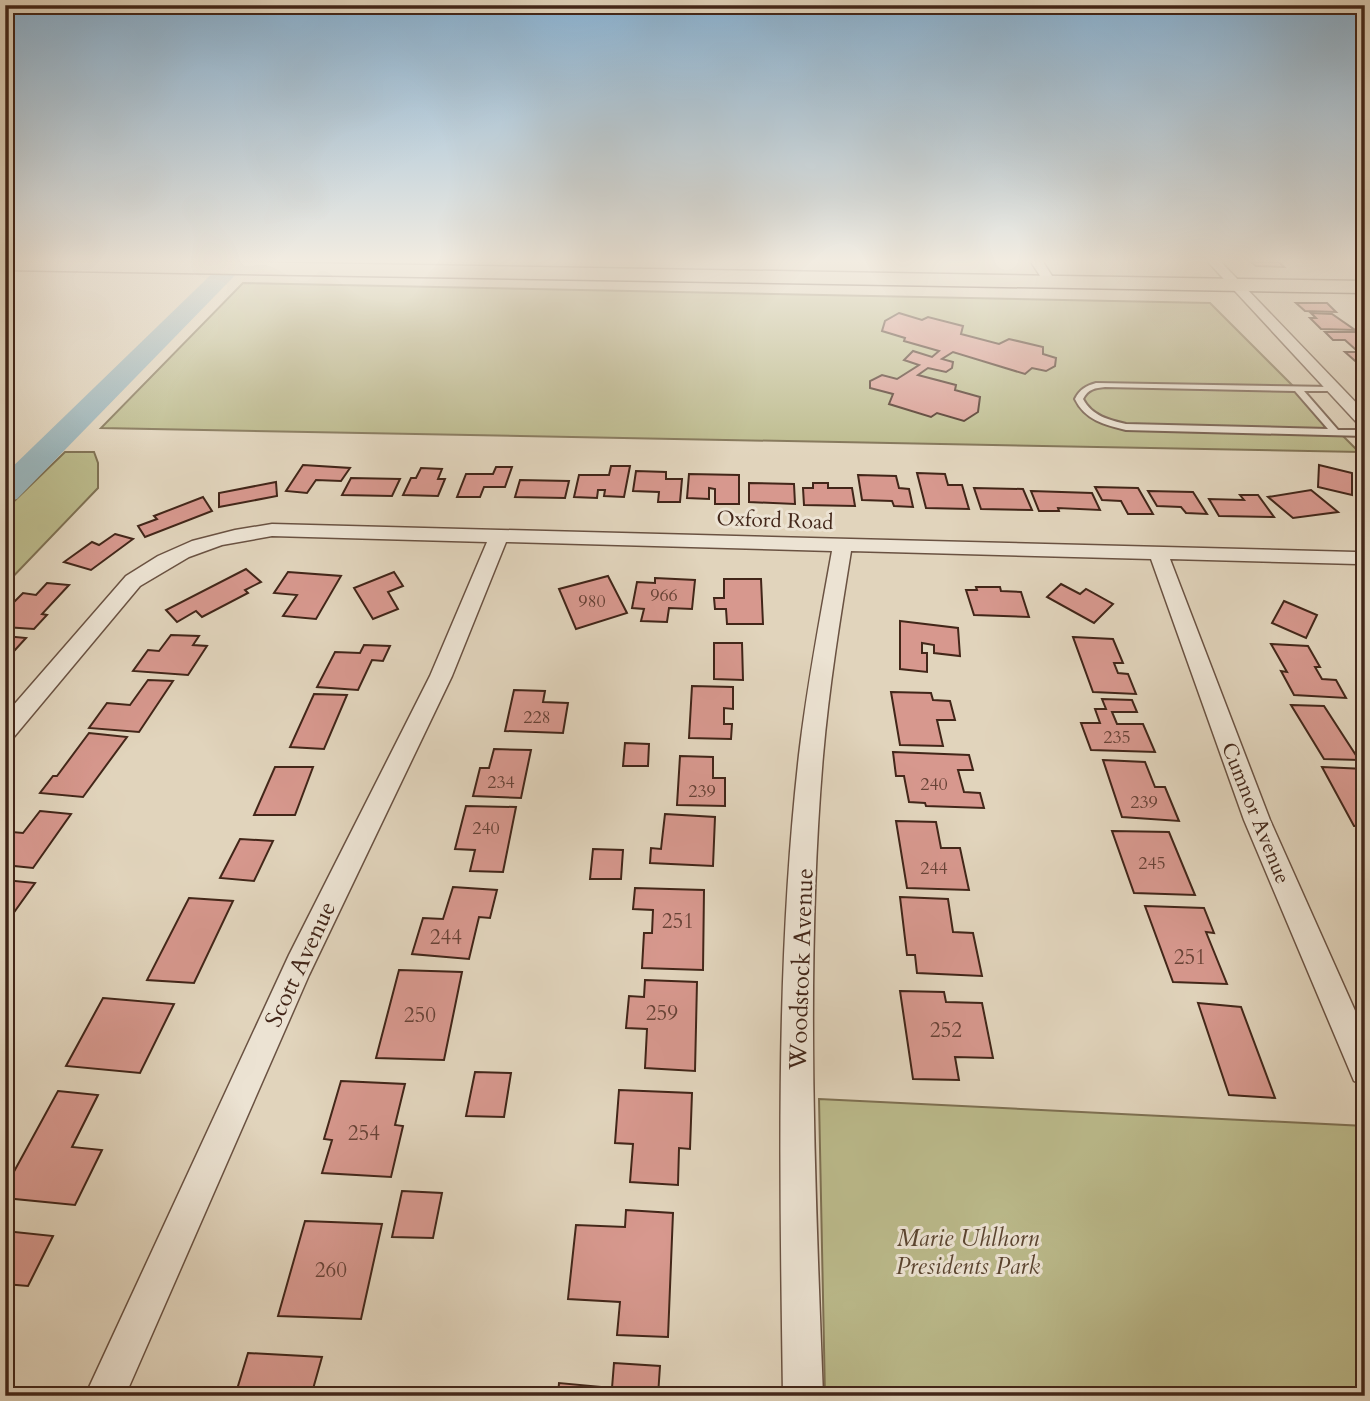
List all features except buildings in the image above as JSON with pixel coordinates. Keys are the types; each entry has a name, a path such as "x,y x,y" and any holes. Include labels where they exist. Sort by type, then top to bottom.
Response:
{"street":[{"path":"1276,327 1365,422"},
{"name":"Oxford Road","path":"5,731 133,581 155,565 193,546 247,533 272,530 499,535 1362,558"},
{"name":"Scott Avenue","path":"106,1396 250,1070 329,903 440,683 478,598 499,535"},
{"name":"Woodstock Avenue","path":"803,1396 798,1078 807,805 823,648 843,545"},
{"name":"Cumnor Avenue","path":"1158,552 1257,820 1365,1070"}],"lane":[{"path":"1333,389 1110,385 1088,388 1079,399 1088,412 1099,419 1126,427 1365,433"},
{"path":"1297,388 1335,432"}],"green space":[{"path":"200,327 1234,327 1359,452 101,428"},
{"path":"65,452 94,452 98,463 98,488 5,585 5,510"},
{"name":"Marie Uhlhorn Presidents Park","path":"819,1099 1365,1126 1365,1396 825,1396"}],"waterway":[{"path":"5,492 171,327"}]}
